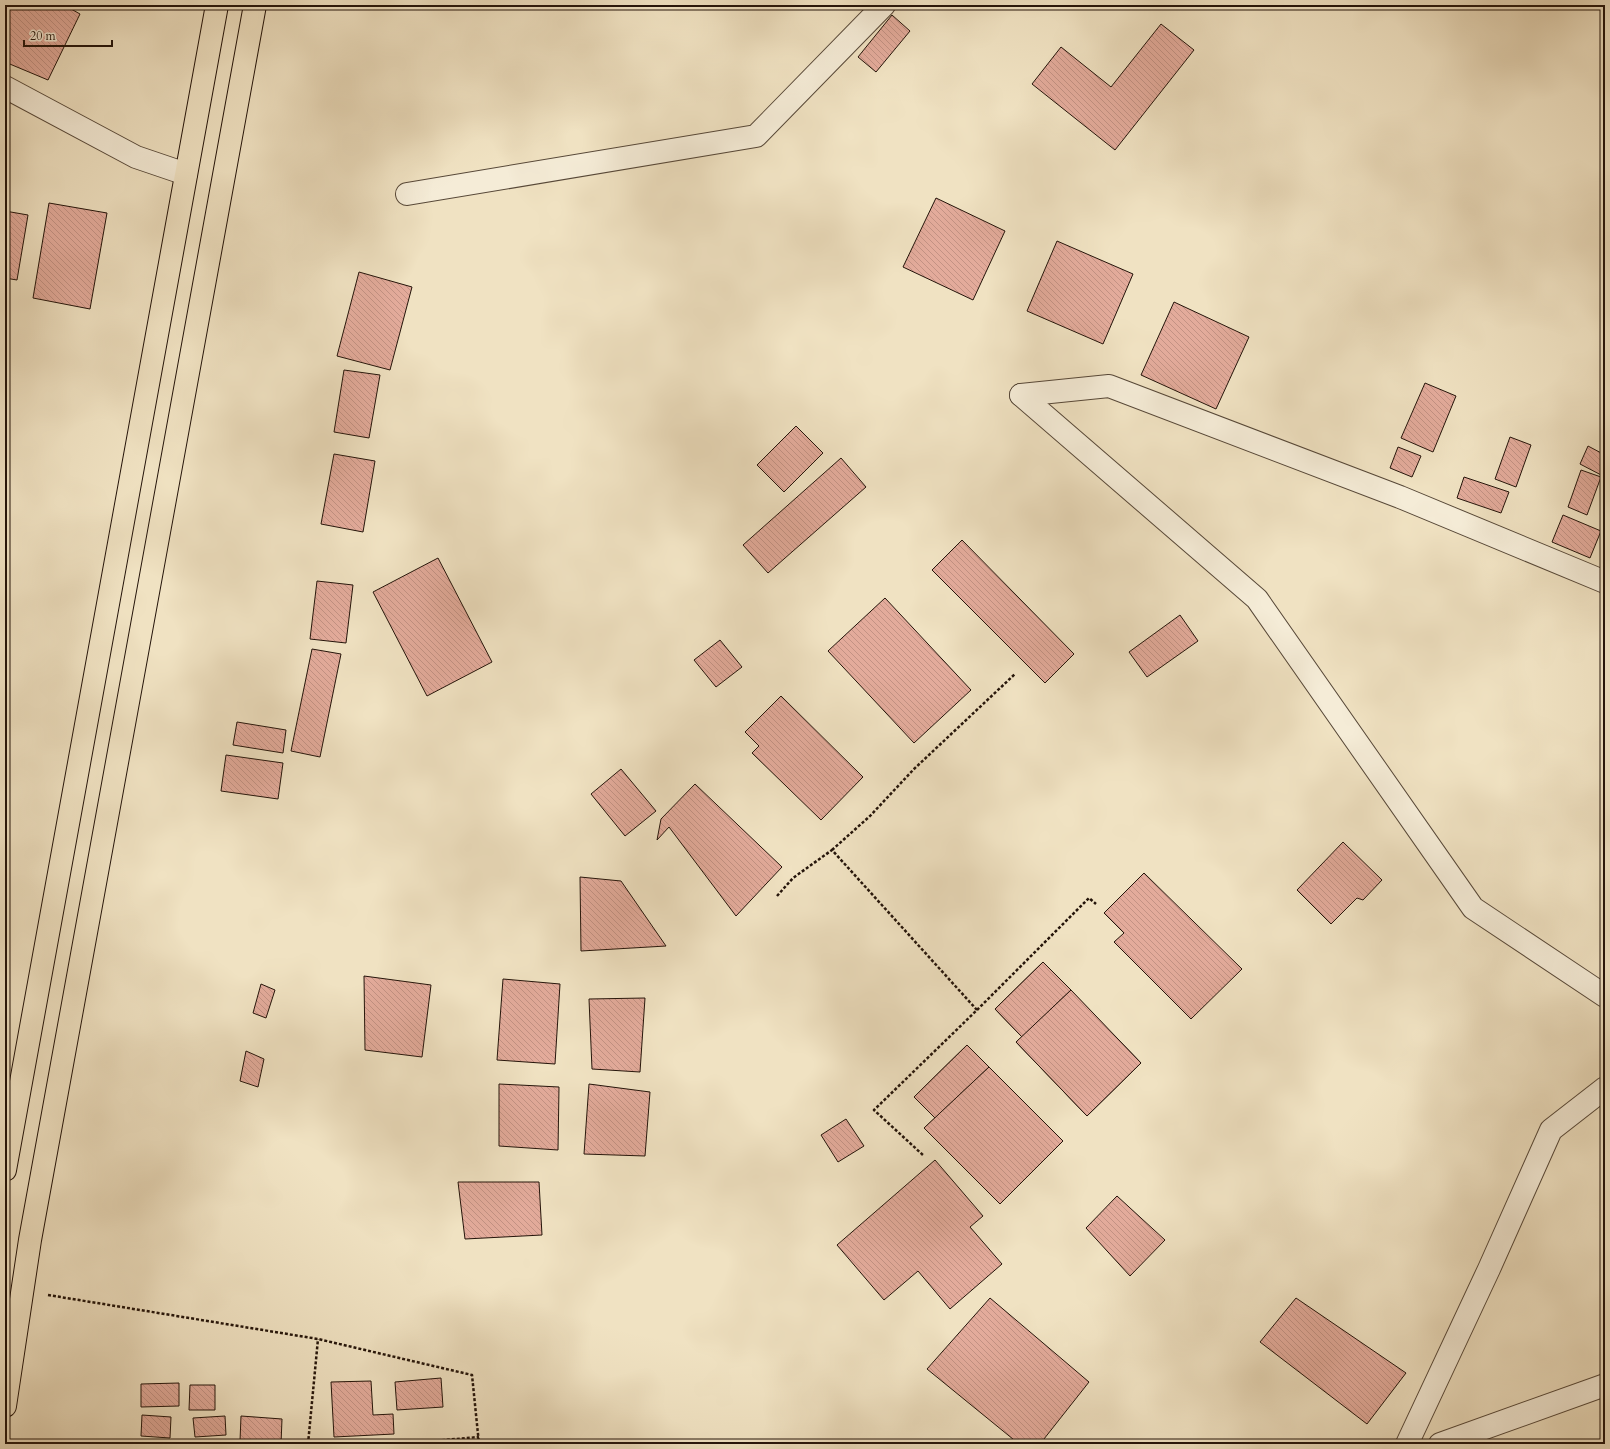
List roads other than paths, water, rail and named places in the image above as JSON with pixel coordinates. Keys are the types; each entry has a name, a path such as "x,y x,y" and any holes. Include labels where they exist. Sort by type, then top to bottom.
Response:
{"highway":[{"path":"5,1170 217,5"},
{"path":"5,1406 21,1290 255,5"}],"street":[{"path":"407,194 756,136 884,5"},
{"path":"5,87 136,157 186,174"},
{"path":"1605,582 1400,497 1108,386 1021,395 1257,599 1473,908 1605,996"},
{"path":"1407,1444 1551,1130 1605,1088"},
{"path":"1440,1444 1605,1385"}]}
